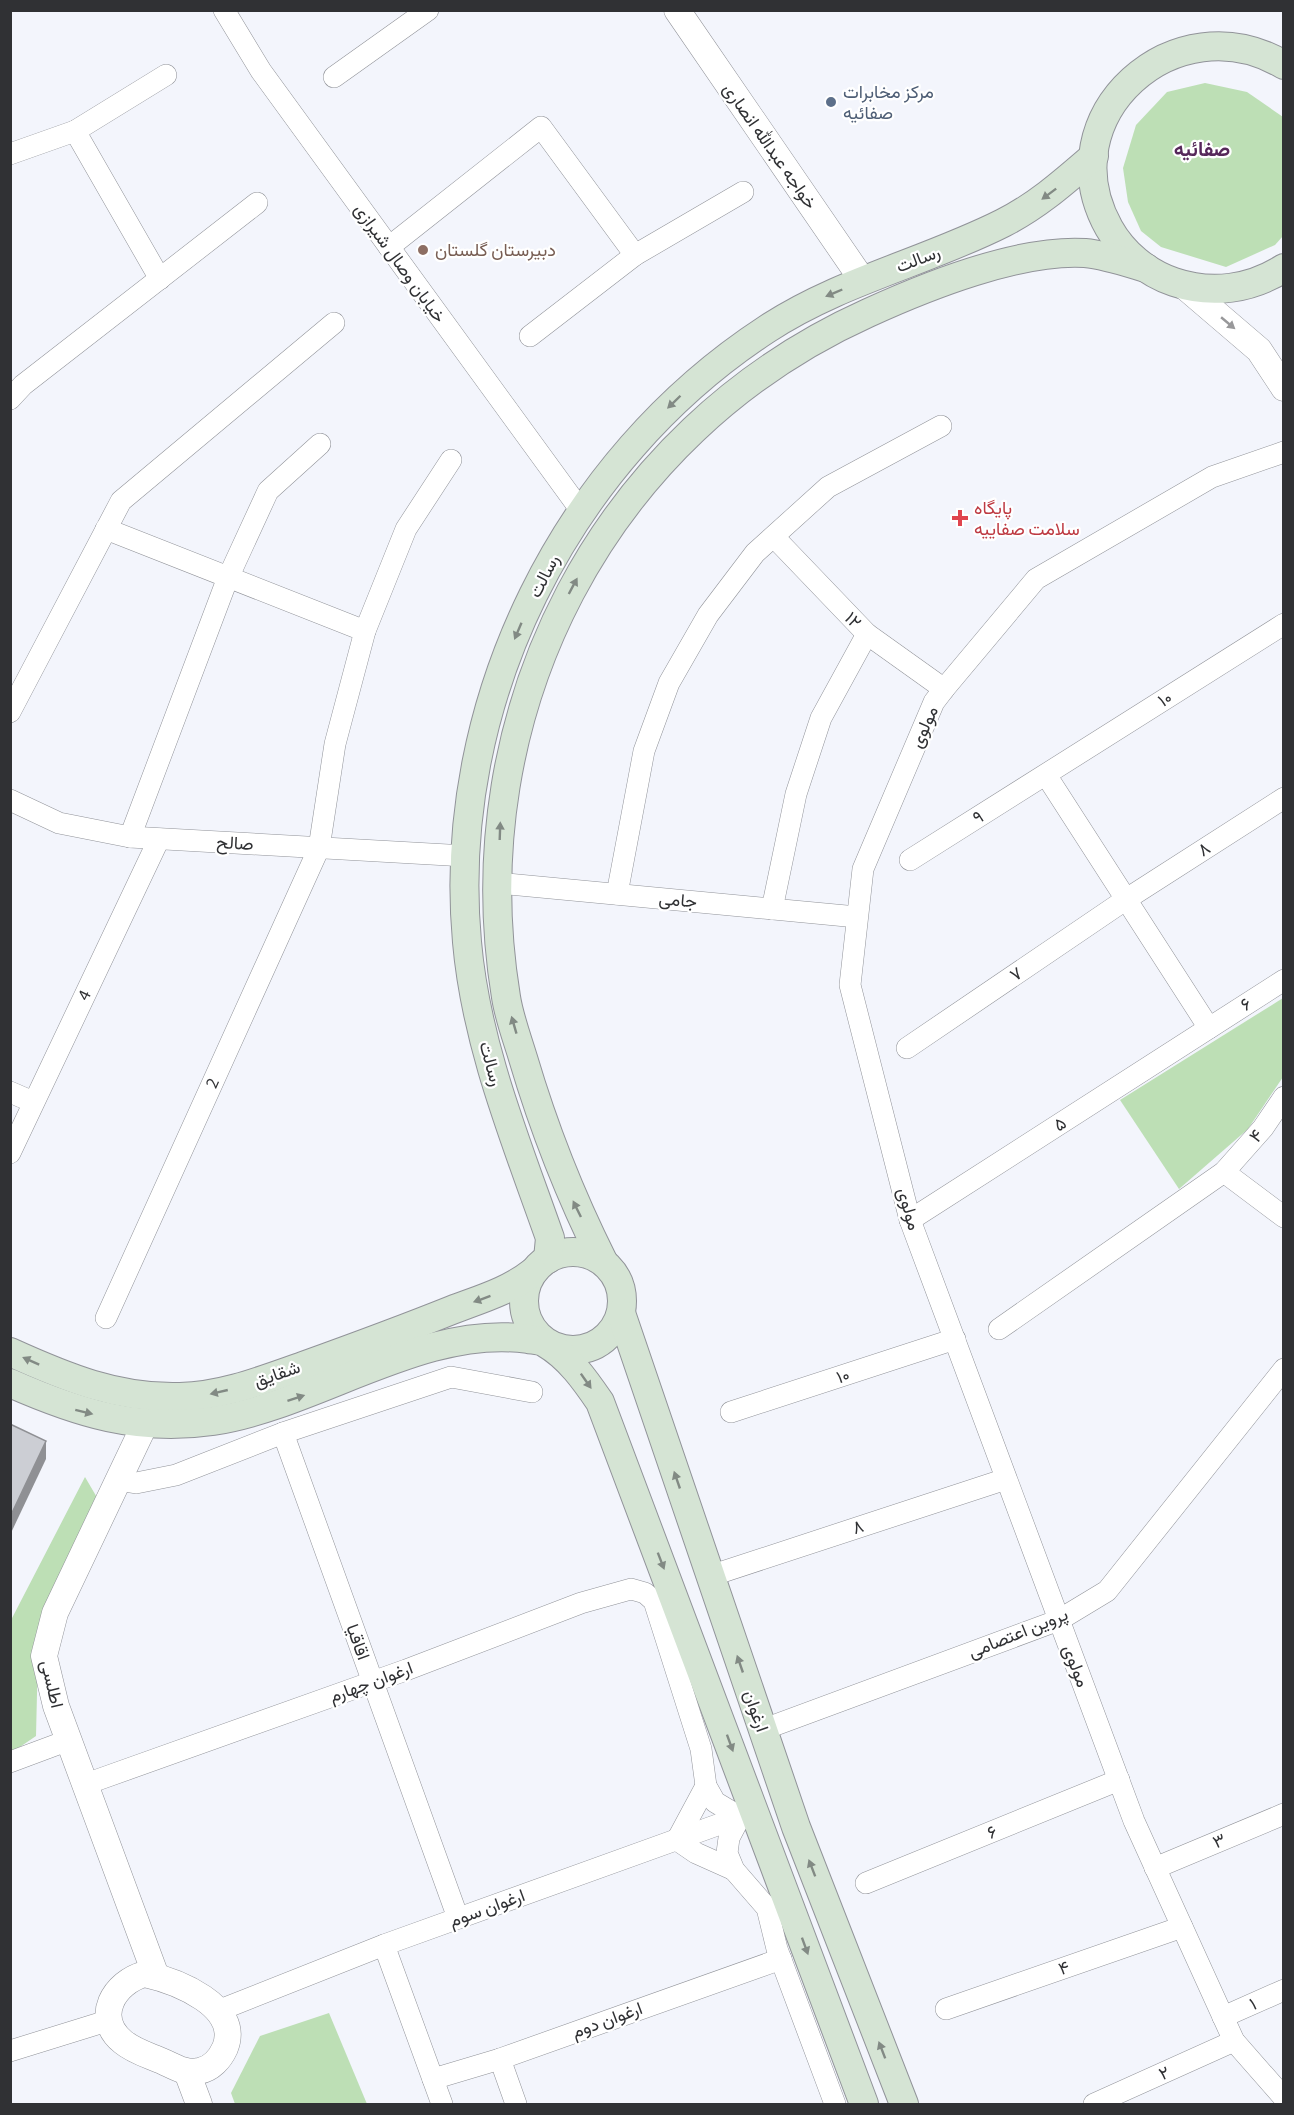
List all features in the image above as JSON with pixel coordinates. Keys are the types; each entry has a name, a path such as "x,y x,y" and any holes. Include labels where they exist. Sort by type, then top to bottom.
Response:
{"main road":[{"path":"1284,65 1253,50 1222,45 1191,47 1162,57 1140,71 1118,93 1101,125 1094,156 1095,186 1105,221 1122,247 1146,268 1183,285 1213,289 1234,288 1259,281 1284,268"},
{"name":"رسالت","path":"541,1265 550,1238 504,1112 486,1050 475,999 467,941 466,856 468,810 478,750 495,686 546,567 621,456 690,387 768,328 814,302 1005,222 1048,195 1094,156"},
{"name":"رسالت","path":"603,1261 567,1189 533,1093 506,999 499,928 498,883 501,816 511,749 547,638 576,581 606,532 677,445 711,413 791,352 830,330 886,305 1024,258 1083,253 1115,258 1146,268"},
{"path":"582,512 606,532"},
{"path":"566,1252 585,1253 603,1261 617,1277 622,1293 621,1313 613,1331 598,1344 582,1350 562,1350 544,1341 531,1327 525,1310 525,1290 541,1265 566,1252"},
{"name":"شقایق","path":"10,1352 57,1373 112,1391 180,1397 213,1394 250,1384 404,1330 517,1285 541,1265"},
{"name":"ارغوان","path":"621,1313 796,1827 904,2104"},
{"name":"شقایق","path":"10,1383 77,1411 145,1424 214,1421 256,1411 412,1354 456,1342 492,1337 544,1341"},
{"name":"ارغوان","path":"544,1341 581,1373 600,1402 748,1815 864,2104"}],"street":[{"name":"خیابان وصال شیرازی","path":"225,10 261,71 582,512"},
{"path":"334,77 428,10"},
{"name":"خواجه عبدالله انصاری","path":"677,10 863,281"},
{"path":"10,154 75,131 166,75"},
{"path":"389,247 541,127 635,255"},
{"path":"75,131 160,279"},
{"path":"530,336 635,255 743,192"},
{"path":"10,399 23,386 257,203"},
{"path":"1183,285 1259,350 1284,388"},
{"path":"10,712 121,501 334,323"},
{"path":"617,894 644,751 669,683 708,615 755,554 828,487 941,426"},
{"path":"130,837 229,577 268,491 320,444"},
{"name":"مولوی","path":"1284,452 1212,477 1036,579 944,689 934,702 862,869 850,985 910,1220 1119,1780 1155,1868 1234,2041 1284,2098"},
{"name":"2","path":"106,1318 319,848 335,744 365,631 406,530 452,460"},
{"path":"106,529 365,631"},
{"name":"۱۲","path":"774,537 867,634 944,689"},
{"name":"۱۰","path":"1046,774 1284,624"},
{"path":"772,909 796,794 822,718 867,634"},
{"path":"1046,774 1209,1028"},
{"name":"۹","path":"910,860 1046,774"},
{"name":"۸","path":"1125,900 1284,798"},
{"name":"صالح","path":"10,800 59,823 130,837 466,856"},
{"name":"4","path":"10,1153 159,839"},
{"name":"جامی","path":"498,883 857,917"},
{"name":"۷","path":"907,1048 1125,900"},
{"name":"۶","path":"1209,1028 1284,980"},
{"name":"۵","path":"910,1220 1209,1028"},
{"path":"10,1092 33,1102"},
{"name":"۴","path":"999,1329 1224,1172 1263,1128 1284,1097"},
{"path":"1224,1172 1284,1216"},
{"name":"۱۰","path":"731,1412 955,1339"},
{"name":"پروین اعتصامی","path":"762,1730 1059,1620 1107,1590 1284,1369"},
{"path":"118,1480 136,1483 176,1475 283,1432 451,1377 532,1392"},
{"name":"اطلسی","path":"145,1424 55,1613 44,1656 56,1706 136,1916 156,1976"},
{"name":"اقاقیا","path":"283,1432 458,1918"},
{"name":"۸","path":"710,1576 1006,1479"},
{"name":"ارغوان چهارم","path":"86,1784 373,1682 581,1604 631,1589 645,1593 654,1601 701,1749 706,1786"},
{"path":"10,1762 69,1740"},
{"name":"۶","path":"866,1883 1119,1780"},
{"path":"706,1786 715,1802 748,1815 729,1838 727,1853 734,1870 767,1908 781,1959 835,2104"},
{"path":"706,1786 677,1840 696,1853 734,1870"},
{"name":"۳","path":"1155,1868 1284,1814"},
{"name":"ارغوان سوم","path":"220,2010 384,1945 748,1815"},
{"path":"127,1981 134,1946 136,1916"},
{"name":"۴","path":"946,2009 1182,1927"},
{"path":"384,1945 442,2104"},
{"name":"ارغوان دوم","path":"433,2079 500,2059 781,1959"},
{"path":"145,1974 156,1976 211,2002 220,2010 228,2034 220,2057 211,2066 187,2072 122,2042 114,2032 109,2007 114,1994 127,1981 145,1974"},
{"name":"۱","path":"1223,2018 1284,1990"},
{"path":"10,2050 110,2020"},
{"name":"۲","path":"1094,2104 1234,2041"},
{"path":"500,2059 516,2104"},
{"path":"187,2072 199,2104"}],"green space":[{"path":"1205,83 1247,92 1283,117 1283,236 1275,245 1226,267 1161,247 1141,231 1128,202 1123,168 1136,125 1167,92"},
{"path":"1283,998 1283,1077 1248,1129 1179,1189 1120,1100"},
{"path":"85,1477 102,1506 38,1651 36,1736 11,1753 10,1622"},
{"path":"329,2013 367,2104 235,2104 231,2093 260,2036"}],"building":[{"path":"10,1424 46,1441 10,1517"}],"place":[{"name":"مرکز مخابرات صفائیه","path":"831,102"},
{"name":"دبیرستان گلستان","path":"423,250"},
{"name":"پایگاه سلامت صفاییه","path":"960,518"}],"district":[{"name":"صفائیه","path":"1202,149"}]}
